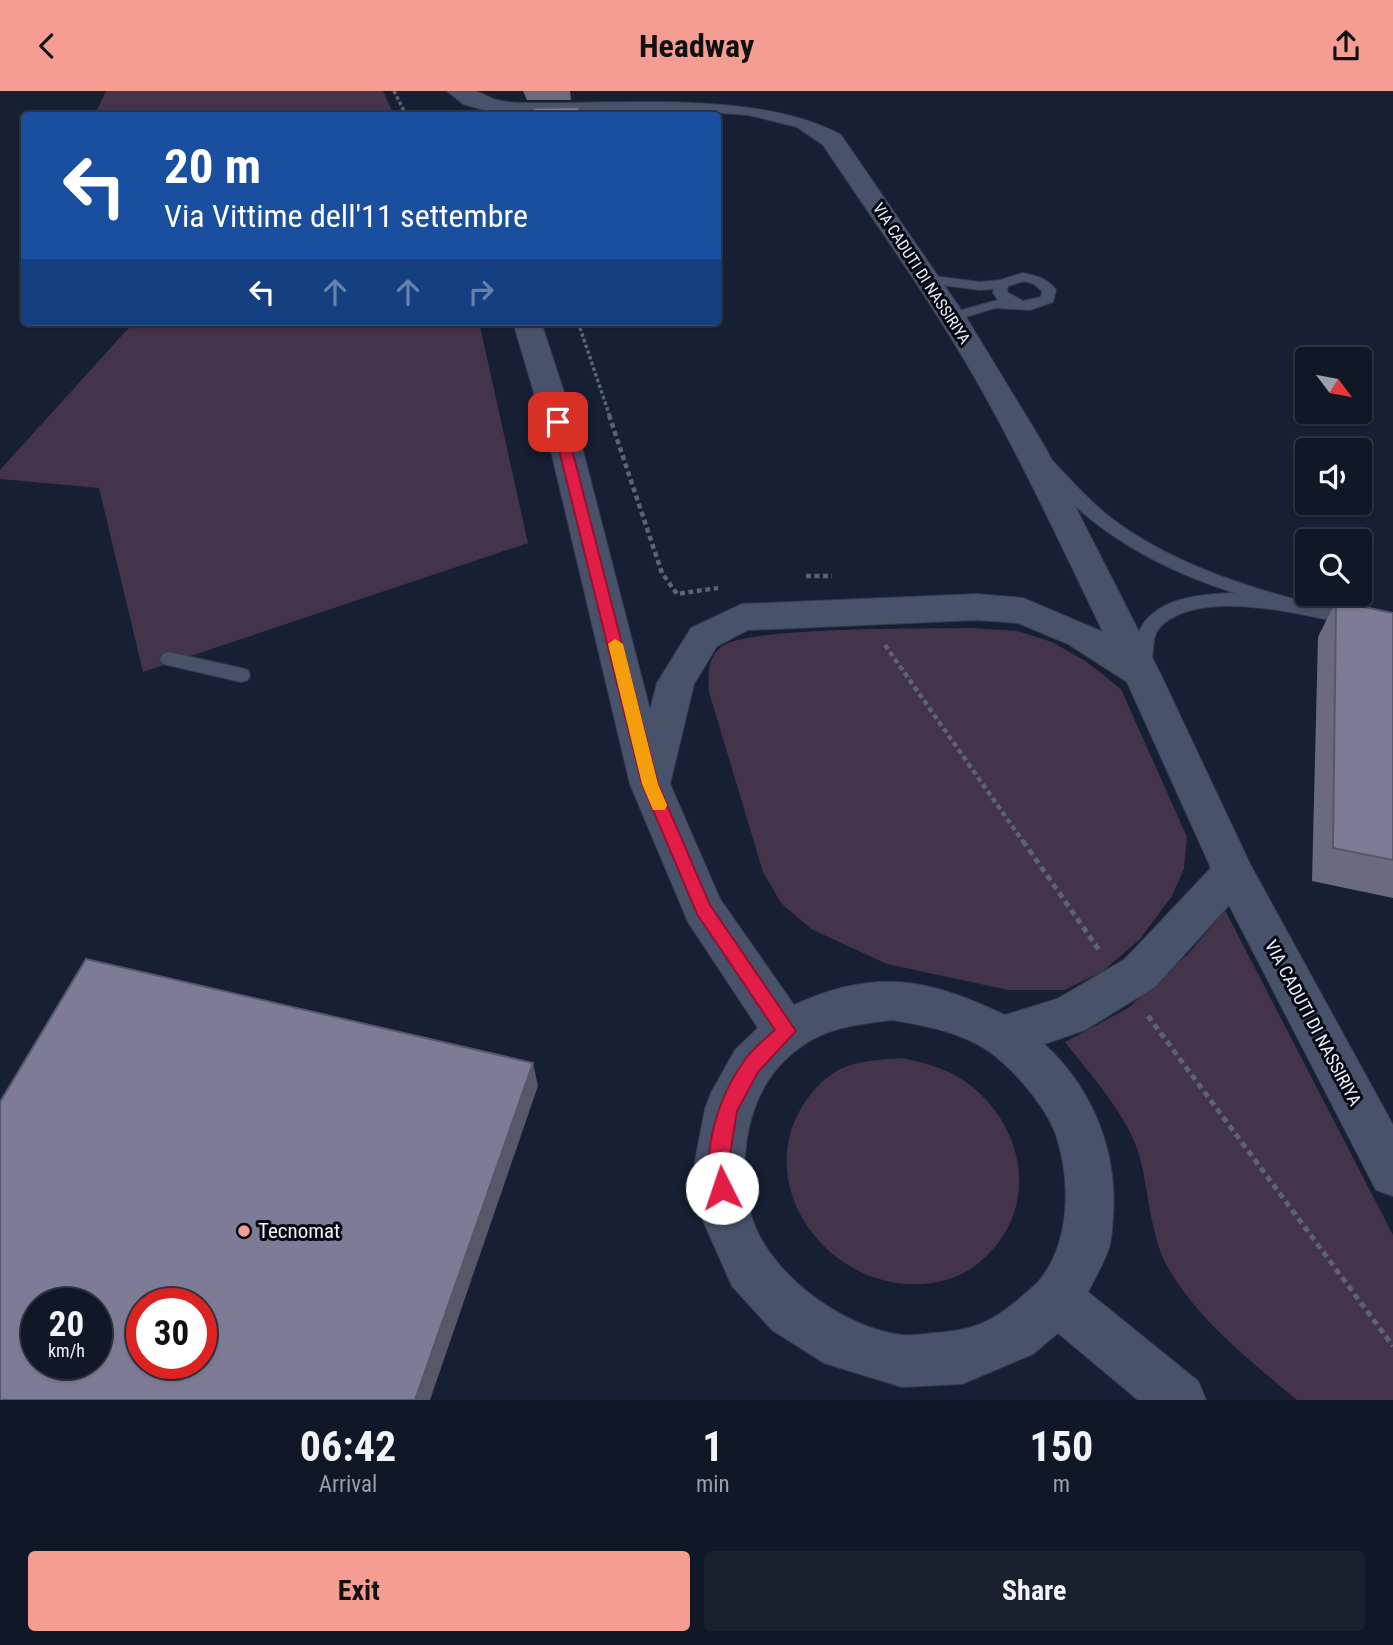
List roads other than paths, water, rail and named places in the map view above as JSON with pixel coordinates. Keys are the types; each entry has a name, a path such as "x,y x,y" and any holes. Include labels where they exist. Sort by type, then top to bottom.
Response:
{"street":[{"path":"440,91 451,112"},
{"name":"VIA CADUTI DI NASSIRIYA","path":"459,91 472,101 492,108 529,112"},
{"name":"VIA CADUTI DI NASSIRIYA","path":"553,112 670,104 746,106 808,122 832,140 840,150 952,317 1029,447 1142,673 1233,872 1393,1173"},
{"path":"528,326 566,447 650,784 703,909 786,1031"},
{"path":"650,784 676,683 705,637 742,617 977,607 1023,611 1081,635 1142,673"},
{"path":"1003,1036 1069,1016 1140,973 1233,872"},
{"path":"892,1000 949,1010 1003,1036 1047,1076 1078,1128 1091,1186 1085,1246 1057,1299 1015,1336 962,1358 914,1361 902,1361 842,1345 790,1313 750,1268 726,1216 719,1161 728,1109 751,1065 786,1031 837,1007 892,1000"},
{"path":"1057,1299 1179,1400"}],"lane":[{"path":"926,279 980,286 1023,277 1039,281 1049,290 1048,299 1038,305 993,304 952,317"},
{"path":"1002,283 1000,293 1015,304"},
{"path":"1029,447 1081,502 1148,550 1181,569 1219,584 1393,629"},
{"path":"1142,673 1144,639 1153,622 1193,600 1294,605"},
{"path":"169,659 241,675"}],"place":[{"name":"Tecnomat","path":"244,1231"}]}
